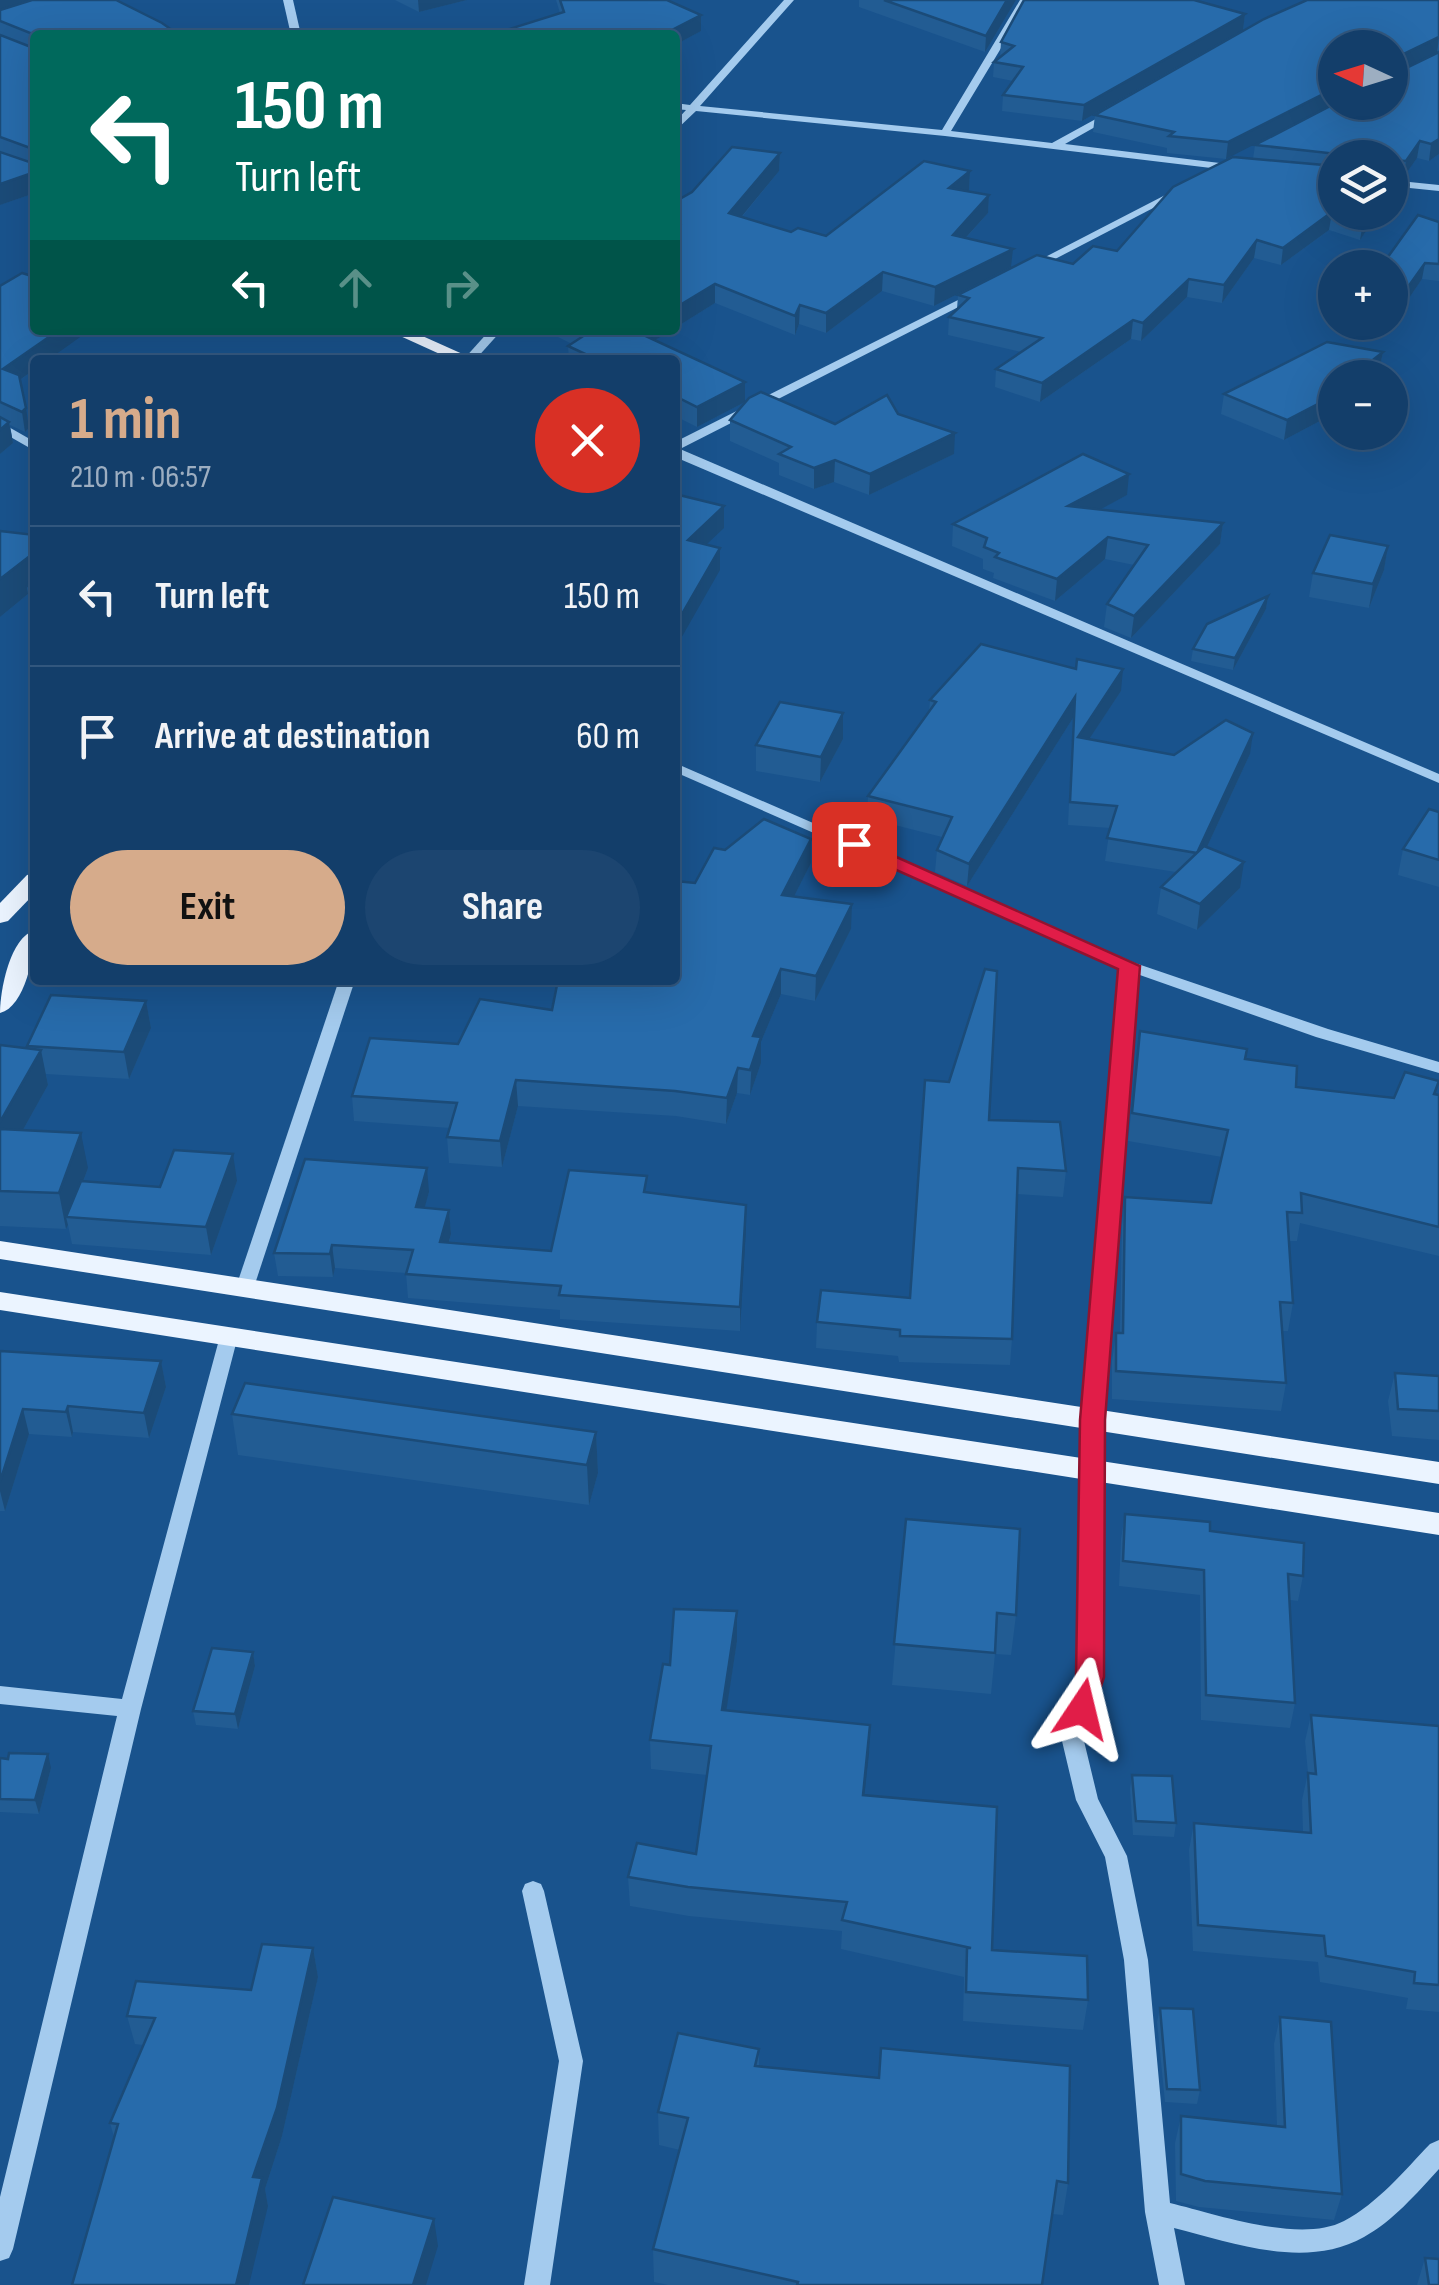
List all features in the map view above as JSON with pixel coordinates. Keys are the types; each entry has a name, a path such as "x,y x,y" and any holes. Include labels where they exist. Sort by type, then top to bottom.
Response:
{"main road":[{"path":"407,335 457,355"},
{"path":"0,916 30,885"},
{"path":"0,1006 30,948"},
{"path":"0,1250 1439,1473"},
{"path":"0,1301 1439,1524"}],"street":[{"path":"288,0 295,30"},
{"path":"680,122 789,0"},
{"path":"944,133 1025,0"},
{"path":"680,107 1229,167 1246,164"},
{"path":"1054,146 1122,107"},
{"path":"1200,182 1229,167"},
{"path":"1408,185 1439,188"},
{"path":"1011,277 1185,190"},
{"path":"680,446 993,286"},
{"path":"474,355 492,335"},
{"path":"0,426 30,444"},
{"path":"680,451 1439,779"},
{"path":"680,769 1129,966 1322,1033 1439,1068"},
{"path":"1129,966 1092,1420 1090,1677 1073,1741 1087,1800 1116,1856 1136,1960 1158,2212 1172,2285"},
{"path":"245,1288 345,985"},
{"path":"0,2249 130,1709 228,1336"},
{"path":"0,1695 130,1709"},
{"path":"533,1891 571,2061 537,2285"},
{"path":"1158,2212 1292,2241 1340,2236 1389,2203 1439,2152"}],"building":[{"path":"32,0 116,0 172,30 30,33 0,21 0,10"},
{"path":"560,0 667,0 701,15 672,30 506,30 564,12"},
{"path":"884,0 1007,0 986,36"},
{"path":"1024,0 1194,0 1245,14 1084,105 1003,95 1023,67 994,62 1014,46 1001,42"},
{"path":"1307,0 1439,0 1439,37 1408,52 1408,30 1318,30 1318,97 1228,142 1169,136 1174,132 1095,115 1264,19"},
{"path":"0,35 30,47 30,148 0,137"},
{"path":"1439,52 1439,139 1431,144 1420,141 1408,158 1408,140 1318,140 1318,152 1255,145 1318,112 1318,120 1408,120 1408,67"},
{"path":"732,147 780,153 729,213 791,232 798,228 826,236 924,161 970,171 949,188 989,195 953,235 1013,249 935,287 883,272 826,313 800,305 795,316 715,284 680,305 680,199 692,192"},
{"path":"0,152 30,162 30,174 0,184"},
{"path":"1233,157 1318,164 1318,222 1283,248 1257,240 1224,285 1189,279 1143,323 1133,320 1042,383 996,369 1042,338 949,317 969,298 958,295 1037,255 1073,264 1093,246 1117,251 1173,187"},
{"path":"1418,215 1439,222 1439,264 1425,263 1408,287 1408,250 1393,250"},
{"path":"22,273 30,275 30,335 52,335 3,369 19,375 26,408 22,412 0,402 0,286"},
{"path":"585,335 643,335 745,382 697,407 680,398 680,355 587,355 568,346"},
{"path":"1327,342 1383,352 1373,360 1318,360 1318,404 1287,420 1224,394"},
{"path":"761,392 835,424 887,395 898,414 955,433 870,474 835,460 814,468 779,454 791,447 730,420 749,398"},
{"path":"1083,454 1129,474 1068,506 1223,523 1134,616 1107,604 1148,545 1108,537 1057,579 995,557 999,553 984,547 987,538 953,524"},
{"path":"680,495 724,506 688,540 720,548 680,617"},
{"path":"0,531 30,534 30,556 0,579"},
{"path":"1330,535 1388,546 1373,584 1313,573"},
{"path":"1268,596 1235,658 1193,649 1207,624"},
{"path":"981,644 1076,669 1077,659 1123,669 1078,737 1174,755 1226,720 1253,733 1197,853 1107,838 1117,806 1070,802 1075,697 969,864 937,850 952,817 868,796 936,702 930,700"},
{"path":"780,702 843,713 821,757 756,745"},
{"path":"1429,809 1439,812 1439,860 1403,849"},
{"path":"764,819 811,839 782,895 852,904 816,976 781,969 753,1036 761,1037 750,1070 738,1068 727,1098 516,1080 500,1141 447,1137 457,1103 352,1096 370,1038 458,1044 480,999 552,1010 557,985 680,985 680,882 695,883 714,848 725,850"},
{"path":"1204,846 1244,862 1200,904 1161,887"},
{"path":"985,969 997,971 989,1120 1060,1122 1066,1171 1018,1168 1012,1339 900,1336 900,1330 817,1322 821,1290 910,1298 925,1080 949,1082"},
{"path":"51,995 146,1001 124,1052 27,1046"},
{"path":"1140,1031 1247,1049 1245,1059 1297,1066 1296,1087 1394,1098 1405,1072 1439,1081 1434,1094 1439,1095 1439,1227 1301,1193 1302,1213 1287,1212 1293,1303 1280,1302 1286,1383 1116,1371 1116,1333 1123,1333 1125,1197 1211,1203 1228,1130 1132,1113"},
{"path":"0,1045 41,1050 0,1122"},
{"path":"0,1129 81,1133 59,1193 0,1191"},
{"path":"174,1150 233,1154 206,1227 66,1217 81,1181 160,1187"},
{"path":"305,1159 427,1168 416,1207 449,1210 440,1242 551,1251 569,1170 647,1176 644,1192 746,1205 740,1307 559,1295 561,1286 406,1274 413,1250 332,1245 330,1254 274,1253"},
{"path":"0,1351 161,1361 144,1413 68,1406 66,1412 23,1409 0,1482"},
{"path":"1395,1373 1439,1376 1439,1411 1398,1409"},
{"path":"245,1383 596,1432 587,1465 232,1414"},
{"path":"1125,1514 1210,1522 1210,1531 1304,1543 1303,1576 1288,1574 1295,1703 1206,1695 1204,1570 1123,1561"},
{"path":"906,1519 1020,1529 1016,1615 997,1613 995,1653 894,1644"},
{"path":"674,1609 737,1611 722,1710 870,1725 863,1795 997,1807 992,1950 1087,1956 1088,2000 966,1992 967,1948 971,1948 842,1920 847,1902 688,1887 628,1877 637,1843 696,1854 711,1746 650,1740 663,1664 670,1665"},
{"path":"212,1648 253,1652 235,1714 193,1711"},
{"path":"1311,1715 1439,1726 1439,1985 1414,1983 1415,1972 1326,1956 1324,1936 1198,1925 1194,1823 1311,1833 1308,1773 1316,1774"},
{"path":"9,1753 48,1754 35,1800 0,1799 0,1758 8,1759"},
{"path":"1132,1775 1172,1776 1176,1823 1136,1821"},
{"path":"262,1944 313,1948 277,2108 253,2177 262,2178 236,2285 72,2285 118,2124 110,2123 155,2018 127,2016 136,1981 251,1990"},
{"path":"1160,2008 1193,2009 1200,2090 1167,2089"},
{"path":"1280,2017 1331,2022 1342,2194 1205,2181 1181,2174 1181,2116 1285,2127"},
{"path":"678,2033 759,2049 755,2066 879,2078 881,2048 1070,2066 1068,2183 1057,2181 1042,2285 797,2285 798,2282 653,2249 688,2118 658,2112"},
{"path":"333,2197 434,2219 413,2285 303,2285"},
{"path":"1425,2258 1439,2259 1439,2285 1429,2285"}],"route":[{"path":"854,844 1129,966 1092,1420 1090,1677 1082,1709"}]}
